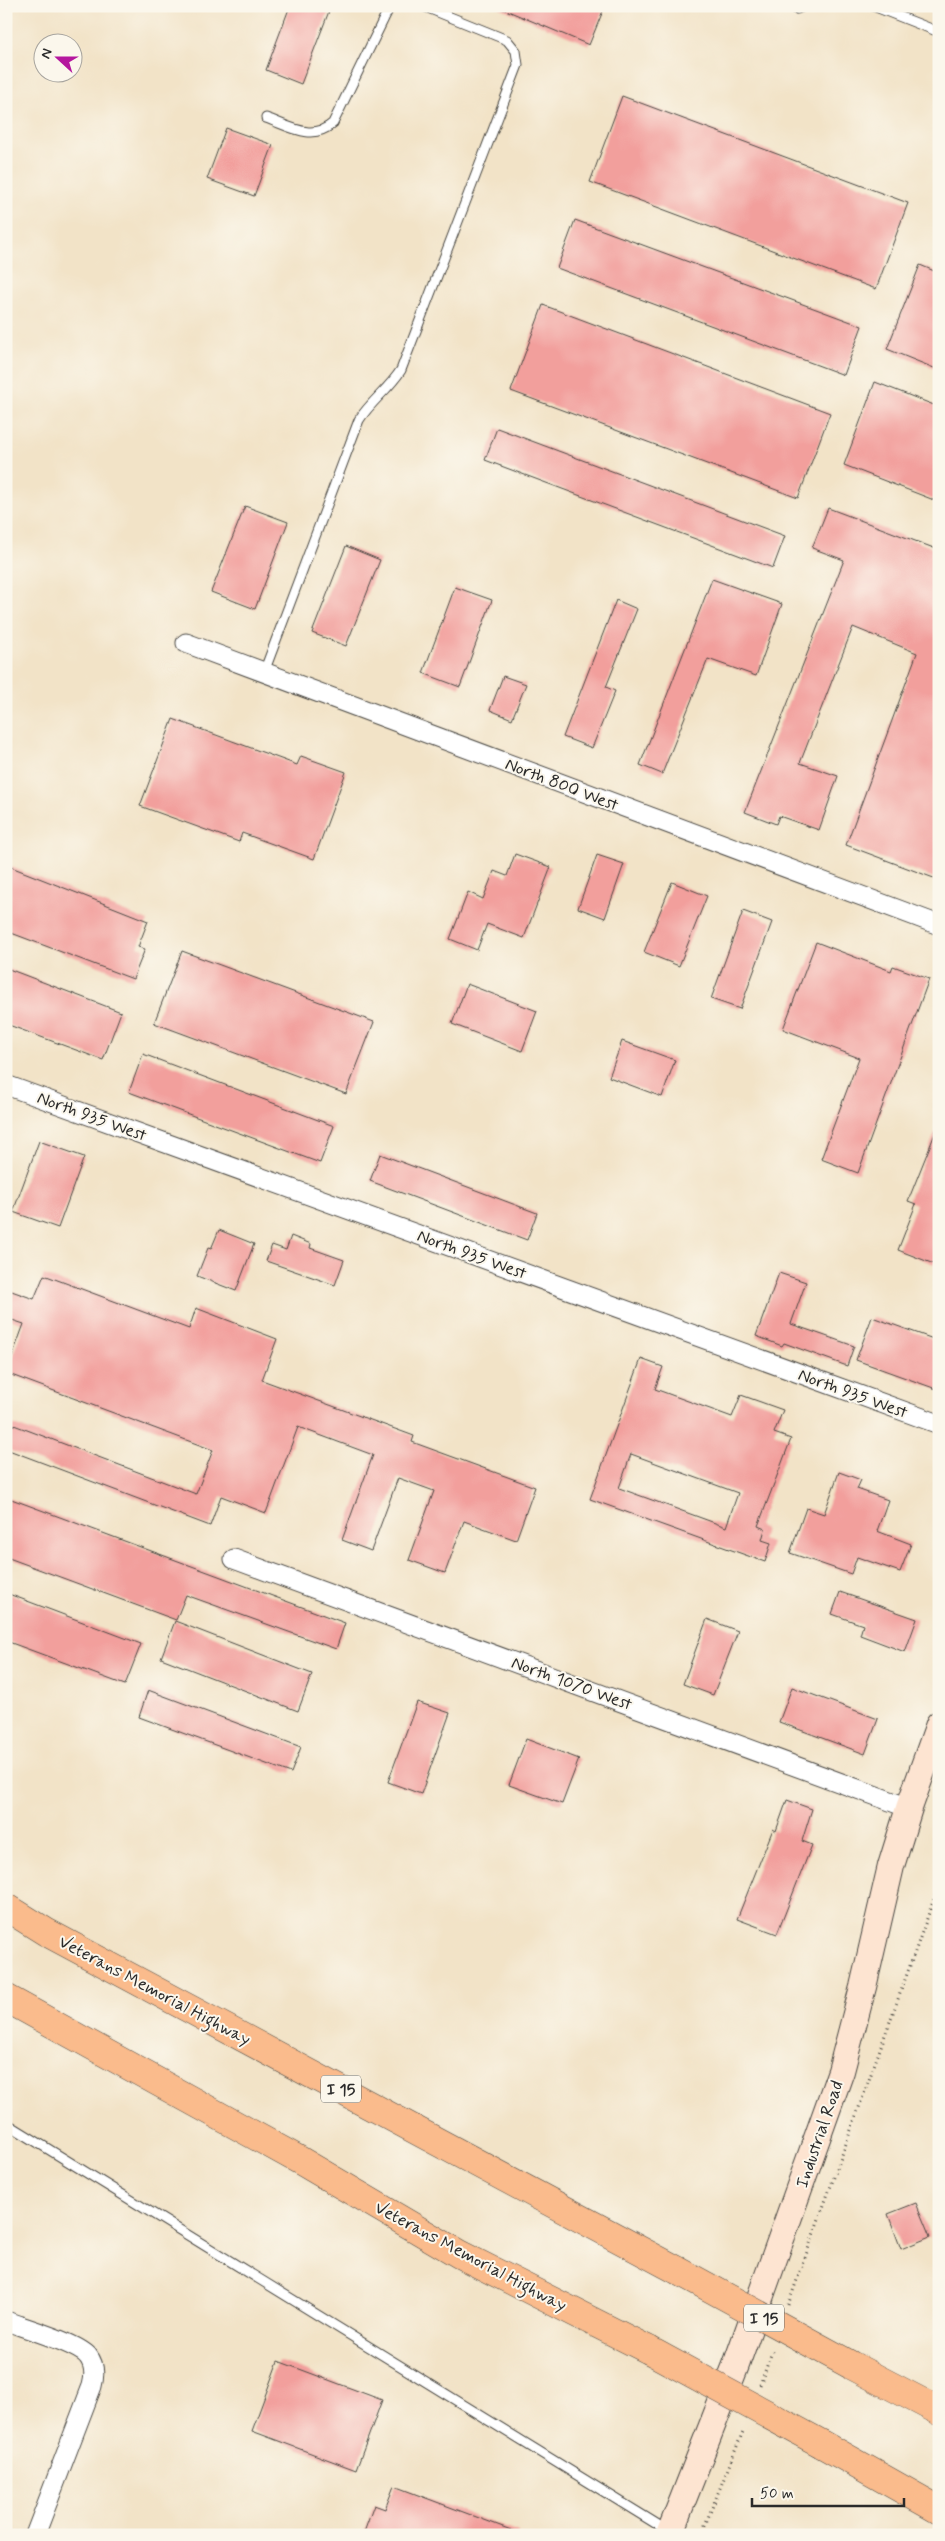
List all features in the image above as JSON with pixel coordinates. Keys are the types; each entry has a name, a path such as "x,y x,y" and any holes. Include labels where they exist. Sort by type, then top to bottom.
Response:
{"highway":[{"name":"Veterans Memorial Highway","path":"6,1907 46,1932 851,2365 939,2410"},
{"name":"Veterans Memorial Highway","path":"6,1998 300,2161 459,2254 649,2350 939,2510"}],"street":[{"name":"North 800 West","path":"186,643 939,925"},
{"name":"North 935 West","path":"6,1085 939,1424"},
{"name":"North 1070 West","path":"234,1559 909,1808"},
{"name":"Industrial Road","path":"669,2533 743,2348 841,2071 864,1987 891,1866 909,1808 939,1724"},
{"path":"6,2321 76,2347 89,2357 94,2371 92,2386 35,2535"}],"lane":[{"path":"266,118 312,133 320,132 333,123 390,6"},
{"path":"264,672 359,420 371,403 388,389 402,370 518,65 516,50 507,40 423,6"},
{"path":"791,6 797,9 804,6"},
{"path":"873,6 939,32"},
{"path":"6,2124 669,2533"}],"path":[{"path":"786,2313 939,1885"},
{"path":"759,2387 776,2341"},
{"path":"701,2535 747,2421"}],"building":[{"path":"290,6 331,6 301,84 266,70"},
{"path":"496,6 605,6 589,45"},
{"path":"622,96 908,203 876,289 590,182"},
{"path":"226,128 273,145 254,196 207,179"},
{"path":"575,220 862,326 844,375 557,268"},
{"path":"920,265 939,273 939,370 887,349"},
{"path":"543,305 830,413 798,498 511,391"},
{"path":"875,382 939,407 939,502 844,465"},
{"path":"497,428 785,536 773,568 485,460"},
{"path":"245,506 288,522 255,609 211,592"},
{"path":"828,508 939,550 939,880 846,845 917,653 853,627 800,763 838,776 819,830 779,816 776,824 745,812 844,560 812,548"},
{"path":"346,546 380,560 346,646 312,633"},
{"path":"712,579 782,604 756,676 708,659 662,774 640,765"},
{"path":"455,587 492,600 460,687 423,673"},
{"path":"616,600 637,609 606,687 615,691 592,748 563,737"},
{"path":"503,676 526,684 512,719 490,710"},
{"path":"173,719 297,765 301,756 346,772 314,859 242,833 239,842 140,806"},
{"path":"515,854 551,867 524,938 487,924 477,950 450,939 468,892 483,899 494,871 507,876"},
{"path":"597,855 624,864 605,918 578,908"},
{"path":"6,865 148,921 138,947 145,949 133,979 6,931"},
{"path":"672,882 707,896 679,966 644,952"},
{"path":"743,911 772,922 740,1009 711,999"},
{"path":"816,942 891,971 893,966 929,979 858,1173 821,1159 859,1058 783,1029"},
{"path":"182,951 374,1022 346,1094 154,1023"},
{"path":"6,968 121,1012 103,1060 6,1024"},
{"path":"467,984 537,1011 522,1051 452,1024"},
{"path":"622,1041 675,1060 662,1097 609,1077"},
{"path":"143,1054 334,1126 320,1163 129,1092"},
{"path":"938,1126 939,1266 898,1250 916,1204 908,1201"},
{"path":"39,1141 84,1157 58,1228 13,1212"},
{"path":"380,1154 537,1213 527,1240 370,1181"},
{"path":"219,1230 254,1244 236,1291 197,1276 208,1248 211,1249"},
{"path":"291,1236 311,1244 310,1248 344,1260 335,1285 266,1261 272,1245 286,1250"},
{"path":"779,1273 806,1282 791,1324 854,1346 847,1366 784,1343 782,1346 756,1336"},
{"path":"44,1275 189,1329 196,1308 277,1339 262,1380 414,1436 412,1442 535,1487 516,1540 464,1521 445,1573 409,1560 434,1491 398,1478 371,1551 342,1540 373,1455 298,1427 266,1513 221,1496 210,1526 6,1449 6,1422 196,1494 213,1450 6,1373 24,1324 6,1318 6,1289 34,1299"},
{"path":"872,1317 939,1341 939,1390 856,1360"},
{"path":"641,1359 663,1367 655,1389 732,1417 741,1395 783,1410 774,1433 791,1439 758,1526 765,1529 762,1540 771,1543 765,1562 590,1499","holes":["631,1454 738,1493 726,1527 619,1488"]},
{"path":"839,1472 861,1480 857,1489 888,1500 877,1531 911,1544 900,1572 857,1557 851,1574 790,1553 806,1508 824,1514"},
{"path":"6,1497 345,1623 336,1649 186,1595 176,1620 6,1557"},
{"path":"840,1592 917,1619 905,1652 860,1635 863,1625 832,1614"},
{"path":"6,1593 141,1644 125,1685 6,1641"},
{"path":"707,1619 738,1631 713,1695 683,1684"},
{"path":"175,1621 312,1674 298,1711 161,1658"},
{"path":"792,1687 878,1719 865,1754 779,1722"},
{"path":"148,1690 301,1747 291,1773 139,1717"},
{"path":"417,1702 450,1713 421,1794 388,1782"},
{"path":"526,1739 579,1759 562,1804 509,1785"},
{"path":"787,1800 812,1809 802,1841 812,1845 777,1934 737,1919 773,1829 776,1831"},
{"path":"916,2203 930,2237 901,2249 888,2214"},
{"path":"278,2361 382,2400 356,2470 252,2431"},
{"path":"394,2486 519,2533 519,2535 363,2535 374,2505 385,2509"}]}
